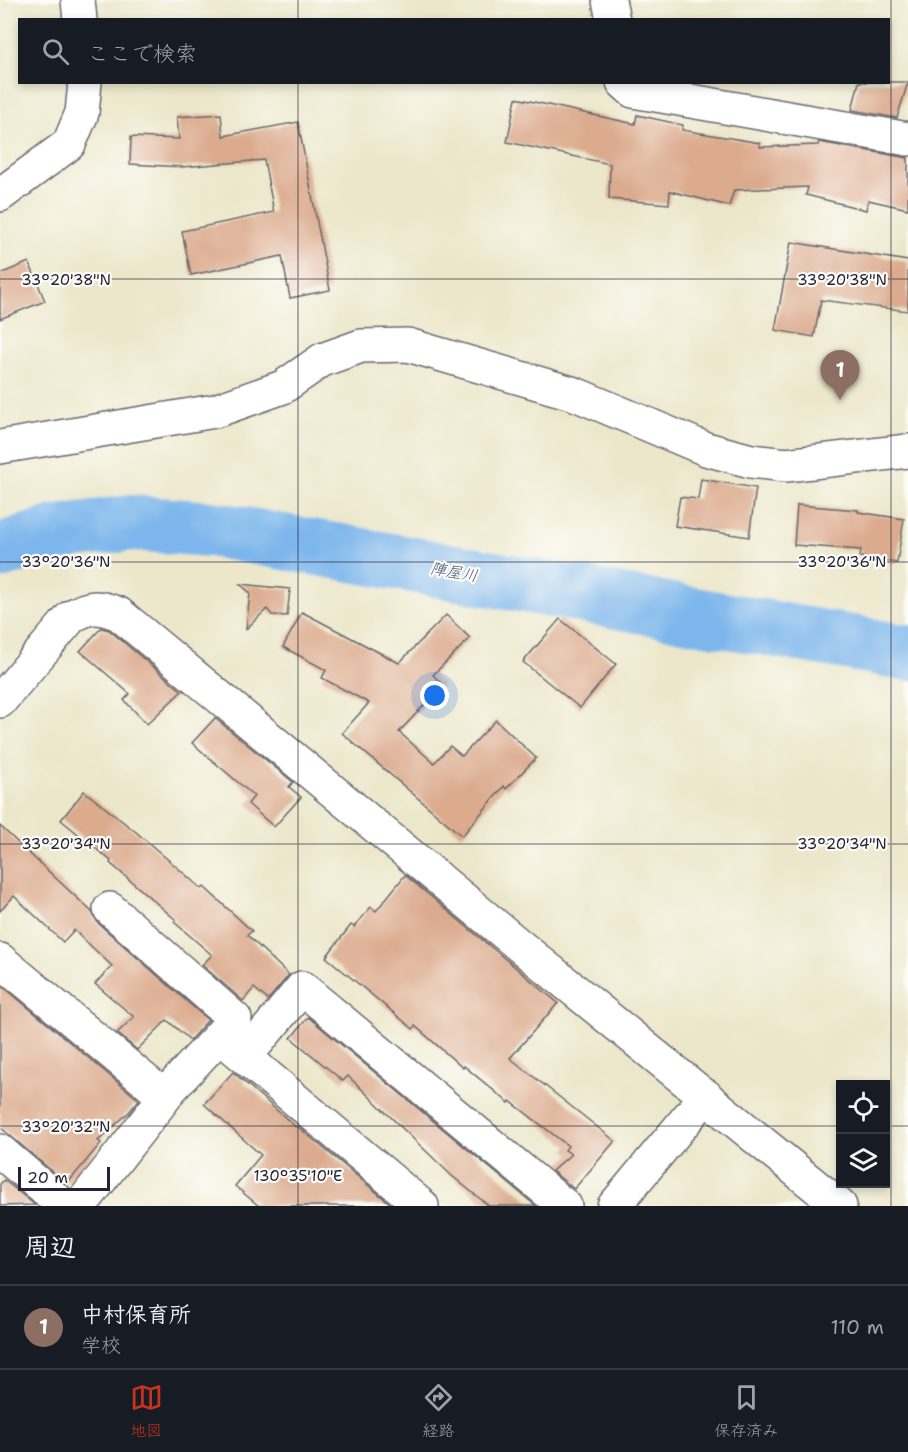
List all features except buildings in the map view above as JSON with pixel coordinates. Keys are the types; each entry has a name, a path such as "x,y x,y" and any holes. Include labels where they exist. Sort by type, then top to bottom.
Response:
{"street":[{"path":"78,0 80,18"},
{"path":"609,0 613,18"},
{"path":"0,195 69,144 82,113 85,84"},
{"path":"625,84 633,91 908,139"},
{"path":"0,447 215,411 283,387 322,360 361,346 408,345 574,394 706,449 751,461 786,465 908,451"},
{"path":"0,701 71,617 85,608 104,608 119,614 840,1206"},
{"path":"80,1206 165,1097 164,1095 235,1019 110,909"},
{"path":"0,960 164,1095"},
{"path":"245,1057 302,988 566,1206"},
{"path":"220,1036 422,1206"},
{"path":"614,1206 705,1096"},
{"path":"0,1151 64,1206"}],"waterway":[{"name":"陣屋川","path":"0,551 56,533 131,523 211,529 908,653"}],"place":[{"name":"中村保育所","path":"840,400"}]}
